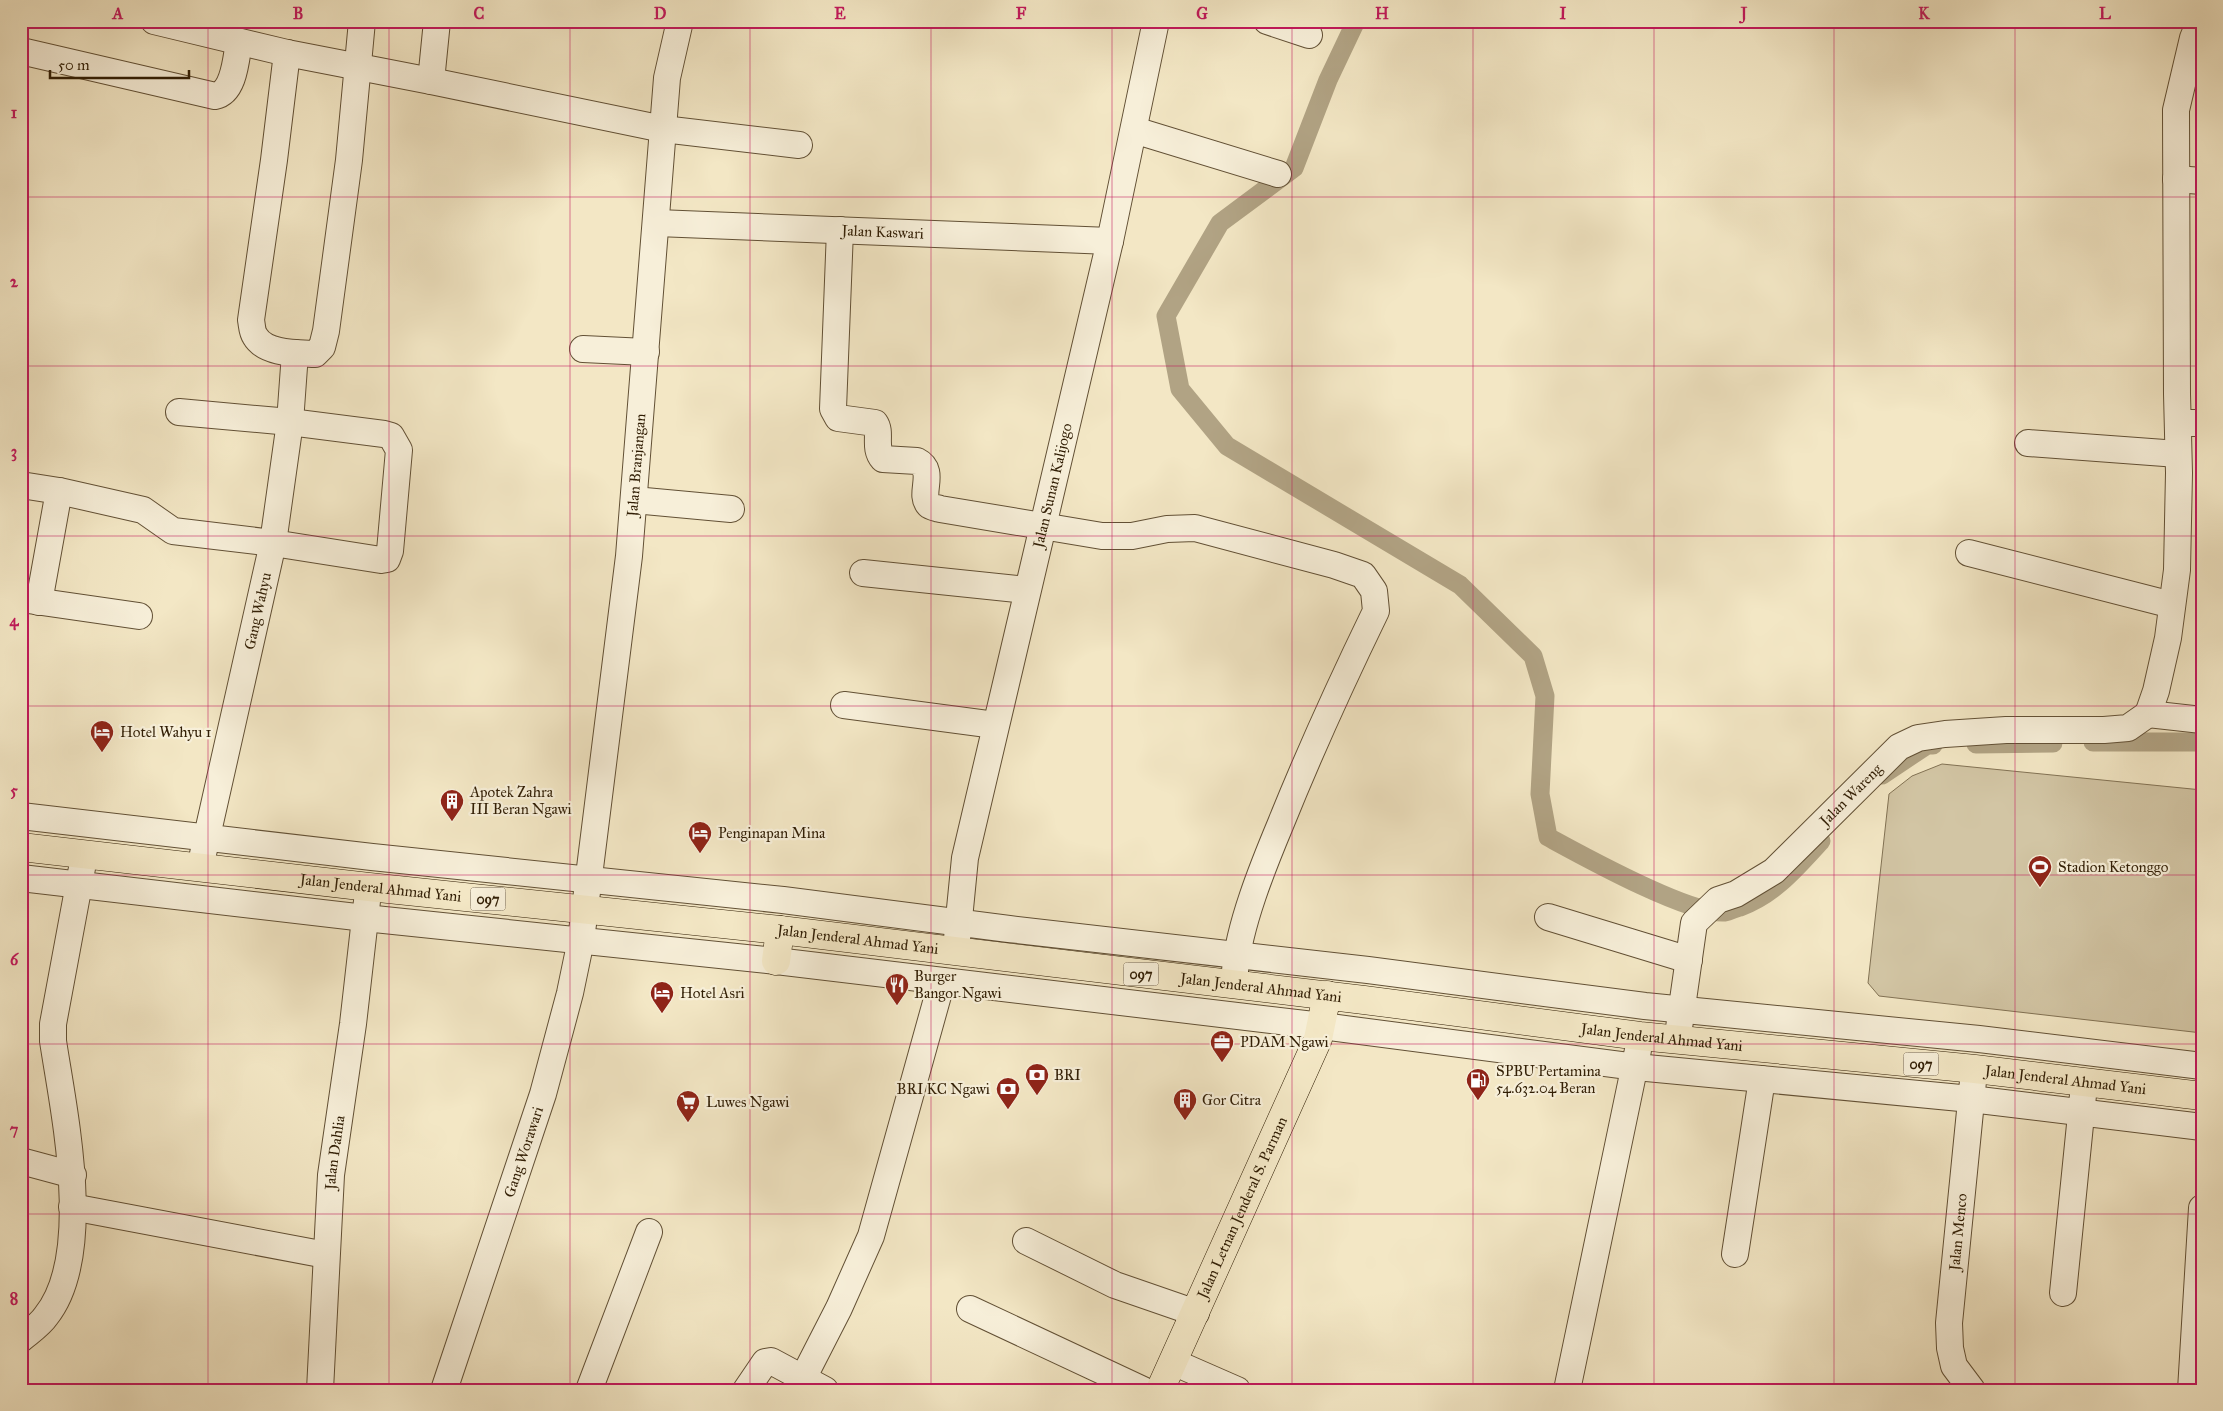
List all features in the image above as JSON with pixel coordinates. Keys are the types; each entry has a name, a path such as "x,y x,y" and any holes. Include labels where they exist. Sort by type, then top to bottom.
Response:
{"main road":[{"name":"Jalan Jenderal Ahmad Yani","path":"21,847 369,887 780,930 1327,995 1640,1036 1975,1068 2202,1096"},
{"path":"776,961 780,930"},
{"name":"Jalan Letnan Jenderal S. Parman","path":"1160,1390 1318,1039 1327,995"}],"street":[{"path":"154,21 287,53 662,129 799,145"},
{"path":"287,53 251,320 254,335 264,345 295,354 315,354 322,347 326,331 349,160 362,21"},
{"path":"431,81 437,21"},
{"name":"Jalan Branjangan","path":"586,909 629,556 657,223 667,78 680,21"},
{"name":"Jalan Sunan Kalijogo","path":"955,952 965,858 1110,241 1156,21"},
{"path":"1267,21 1309,35"},
{"path":"2200,21 2193,38 2176,110 2176,178 2190,423 2178,454 2177,570 2168,638 2156,691 2148,714 2202,720"},
{"path":"21,51 215,96 225,91 230,82 239,42"},
{"path":"1134,130 1278,174"},
{"path":"2176,178 2202,181"},
{"name":"Jalan Kaswari","path":"657,223 1110,241"},
{"path":"840,230 833,399 835,415 838,418 875,423 878,426 878,450 882,459 917,461 922,464 927,470 927,501 929,506 1102,536 1132,536 1167,529 1195,528 1334,565 1363,575 1374,591 1376,611 1319,730 1261,870 1236,955 1234,984"},
{"path":"583,349 646,352"},
{"name":"Gang Wahyu","path":"200,867 273,543 290,422 295,354"},
{"path":"21,485 60,491 142,510 173,531 273,543 381,560 387,559 390,551 399,450 391,436 290,422 179,412"},
{"path":"2028,443 2178,454"},
{"path":"60,491 30,600 139,616"},
{"path":"634,500 731,509"},
{"path":"1969,553 2172,605"},
{"path":"863,573 1027,590"},
{"path":"844,705 995,725"},
{"name":"Jalan Wareng","path":"1677,1040 1694,923 1718,900 1748,887 1774,871 1899,747 1918,738 1945,734 2128,728 2148,714"},
{"path":"21,816 372,857 590,878 1681,1010 1979,1039 2202,1066"},
{"path":"21,1339 46,1316 61,1291 69,1255 73,1175 53,1041 53,1024 80,884 84,853"},
{"name":"Jalan Dahlia","path":"320,1390 331,1176 353,1024 372,857"},
{"path":"21,878 364,918 776,961 1322,1026 1636,1067 1971,1099 2202,1127"},
{"name":"Gang Worawari","path":"444,1390 543,1094 570,993 586,909"},
{"path":"1548,917 1689,960"},
{"path":"746,1390 765,1362 771,1361 809,1386 839,1308 871,1236 942,981"},
{"path":"1568,1390 1636,1067 1640,1036"},
{"name":"Jalan Menco","path":"1972,1390 1954,1366 1948,1323 1975,1068"},
{"path":"1735,1254 1762,1079"},
{"path":"2063,1293 2085,1082"},
{"path":"21,1161 73,1175"},
{"path":"72,1207 326,1255"},
{"path":"2191,1390 2202,1208"},
{"path":"588,1390 649,1232"},
{"path":"1026,1242 1115,1285 1196,1313"},
{"path":"970,1309 1143,1390"},
{"path":"1173,1362 1237,1390"}],"shaded area":[{"name":"Stadion Ketonggo","path":"1942,764 2202,790 2202,1033 1879,996 1868,983 1889,794 1912,776"}],"waterway":[{"path":"1356,21 1328,80 1294,168 1220,223 1166,316 1180,389 1227,446 1460,585 1533,656 1545,696 1540,794 1548,837 1662,895 1708,910 1725,912 1753,902 1774,888 1821,841"},
{"path":"2093,742 2202,742"},
{"path":"1976,744 2053,743"},
{"path":"1882,775 1927,745 1933,745"}],"place":[{"name":"Hotel Wahyu 1","path":"102,753"},
{"name":"Apotek Zahra III Beran Ngawi","path":"452,822"},
{"name":"Penginapan Mina","path":"700,854"},
{"name":"Stadion Ketonggo","path":"2040,888"},
{"name":"Burger Bangor Ngawi","path":"897,1006"},
{"name":"Hotel Asri","path":"662,1014"},
{"name":"PDAM Ngawi","path":"1222,1063"},
{"name":"BRI","path":"1037,1096"},
{"name":"SPBU Pertamina 54.632.04 Beran","path":"1478,1101"},
{"name":"BRI KC Ngawi","path":"1008,1110"},
{"name":"Gor Citra","path":"1185,1121"},
{"name":"Luwes Ngawi","path":"688,1123"}]}
